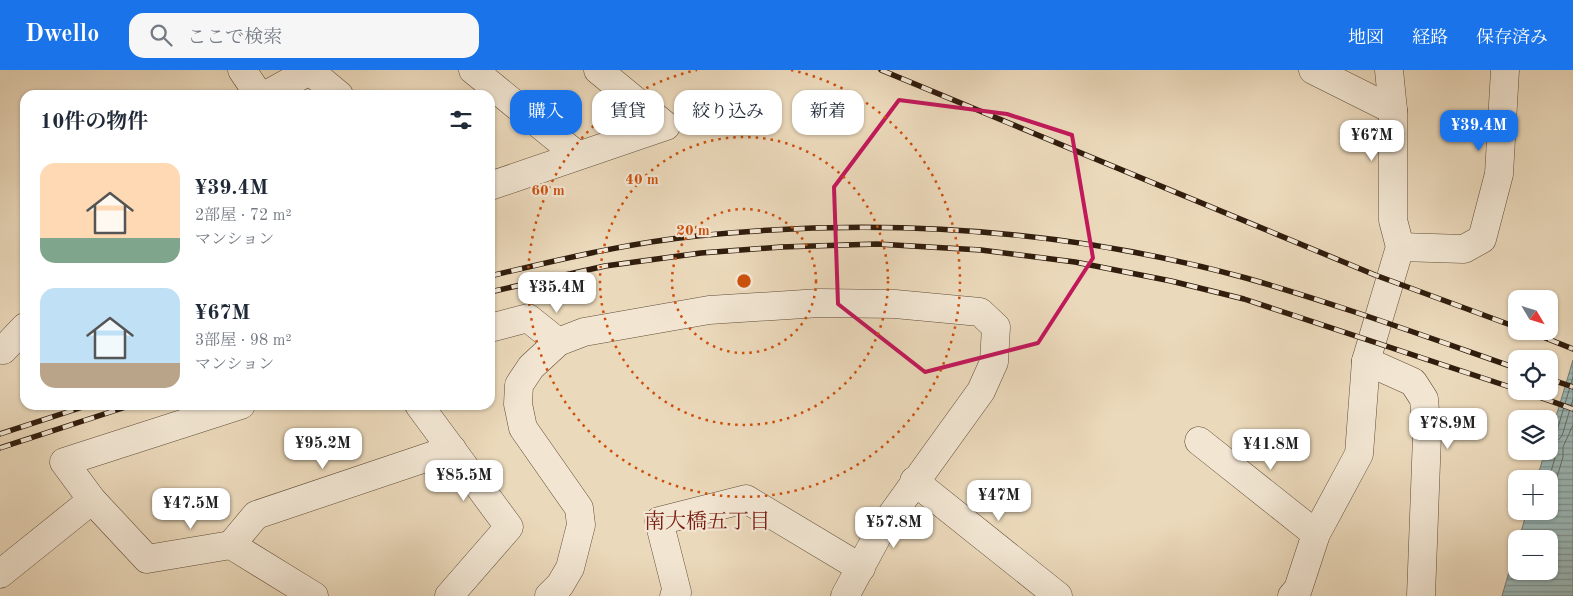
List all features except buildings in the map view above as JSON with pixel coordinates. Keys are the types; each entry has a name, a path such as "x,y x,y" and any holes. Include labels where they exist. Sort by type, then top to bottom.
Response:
{"street":[{"path":"242,70 256,90"},
{"path":"275,90 311,70 333,90"},
{"path":"473,70 577,156"},
{"path":"495,184 666,126 598,70"},
{"path":"1313,70 1392,110"},
{"path":"1292,596 1298,589 1316,534 1359,454 1366,361 1400,247 1393,220 1390,70"},
{"path":"1400,247 1464,249 1482,239 1499,174 1505,70"},
{"path":"549,596 560,585 570,568 581,525 579,508 523,428 518,404 519,386 527,373 558,342 584,332 709,310 820,303 895,304 980,312 996,327 994,362 981,391 914,481 880,531 855,587 746,499 658,522 677,592 674,596"},
{"path":"495,327 528,318 558,342"},
{"path":"9,348 20,334"},
{"path":"1366,361 1413,382 1424,399 1427,436 1421,596"},
{"path":"225,410 64,462 92,500 147,559 231,545 256,515 452,449"},
{"path":"423,410 510,527 449,596"},
{"path":"1199,442 1316,534"},
{"path":"914,481 1058,596"},
{"path":"0,574 92,500"},
{"path":"231,545 314,596"}],"highlighted area":[{"path":"899,100 1007,114 1072,135 1093,258 1038,343 925,372 838,304 834,187"}],"water":[{"path":"1573,360 1573,596 1502,596 1508,575 1508,580 1558,580 1558,530 1522,530 1524,520 1558,520 1558,470 1540,470 1542,460 1558,460 1558,410"}],"railway":[{"path":"881,70 1375,275 1508,324"},
{"path":"495,275 567,258 671,239 766,230 904,228 1042,238 1111,248 1179,261 1246,278 1348,310 1508,365"},
{"path":"495,291 605,266 701,253 781,247 877,244 981,250 1075,262 1171,281 1244,299 1508,386"},
{"path":"1550,340 1573,349"},
{"path":"1558,382 1573,387"},
{"path":"1548,400 1573,409"},
{"path":"0,434 74,410"},
{"path":"0,448 117,410"}],"district":[{"name":"南大橋五丁目","path":"707,521"}]}
